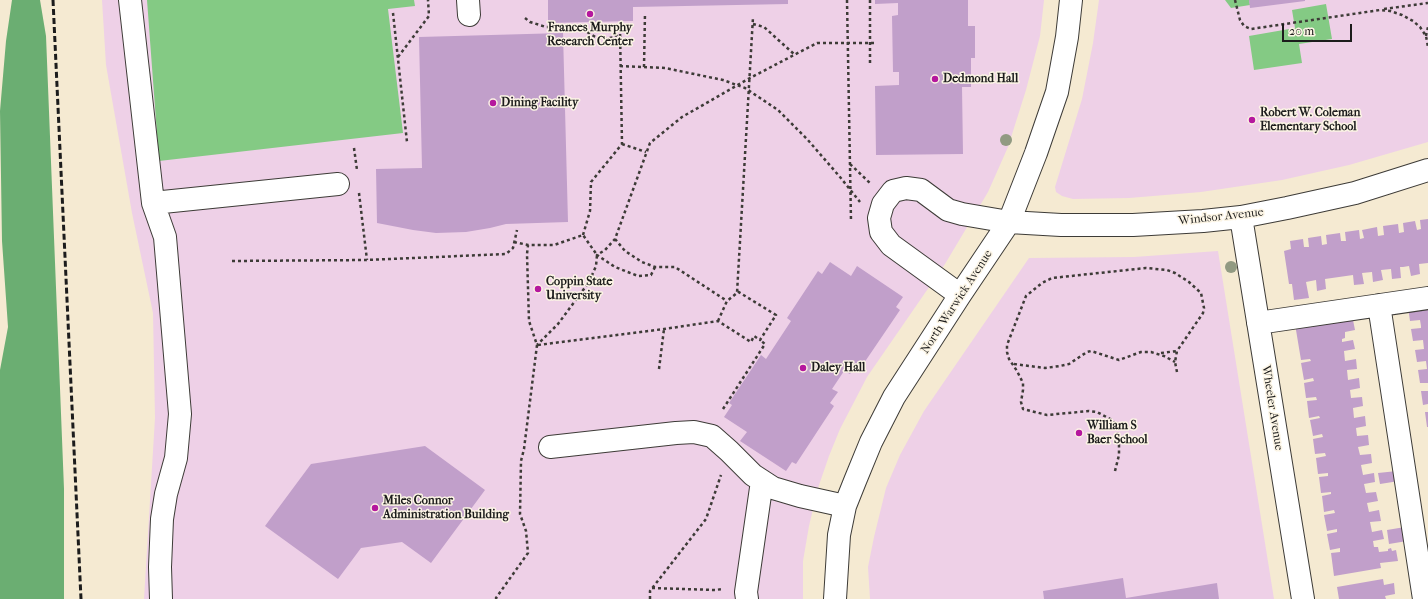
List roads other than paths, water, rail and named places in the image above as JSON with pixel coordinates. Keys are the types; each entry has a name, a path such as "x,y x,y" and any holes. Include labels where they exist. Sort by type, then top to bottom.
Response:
{"street":[{"path":"130,0 152,203 165,237 180,414 176,458 166,494 162,519 160,567 161,599"},
{"name":"North Warwick Avenue","path":"835,599 839,535 845,506 871,442 894,397 1009,222 1036,153 1057,92 1067,36 1071,0"},
{"name":"Windsor Avenue","path":"960,295 891,245 881,232 880,218 883,204 893,191 906,188 921,190 948,210 962,214 1009,222 1061,226 1133,225 1203,221 1240,217 1355,193 1428,170"},
{"path":"152,203 348,181"},
{"name":"Wheeler Avenue","path":"1240,217 1301,598"},
{"path":"1258,323 1428,298"},
{"path":"1379,305 1424,599"},
{"path":"550,447 694,432 712,436 753,475 773,488 800,496 845,506"},
{"path":"747,599 746,592 762,481"}],"railway":[{"path":"53,0 81,599"}],"place":[{"name":"Frances Murphy Research Center","path":"590,14"},
{"name":"Dedmond Hall","path":"935,79"},
{"name":"Dining Facility","path":"493,103"},
{"name":"Robert W. Coleman Elementary School","path":"1252,120"},
{"name":"Coppin State University","path":"538,289"},
{"name":"Daley Hall","path":"803,368"},
{"name":"William S Baer School","path":"1079,433"},
{"name":"Miles Connor Administration Building","path":"375,508"}]}
